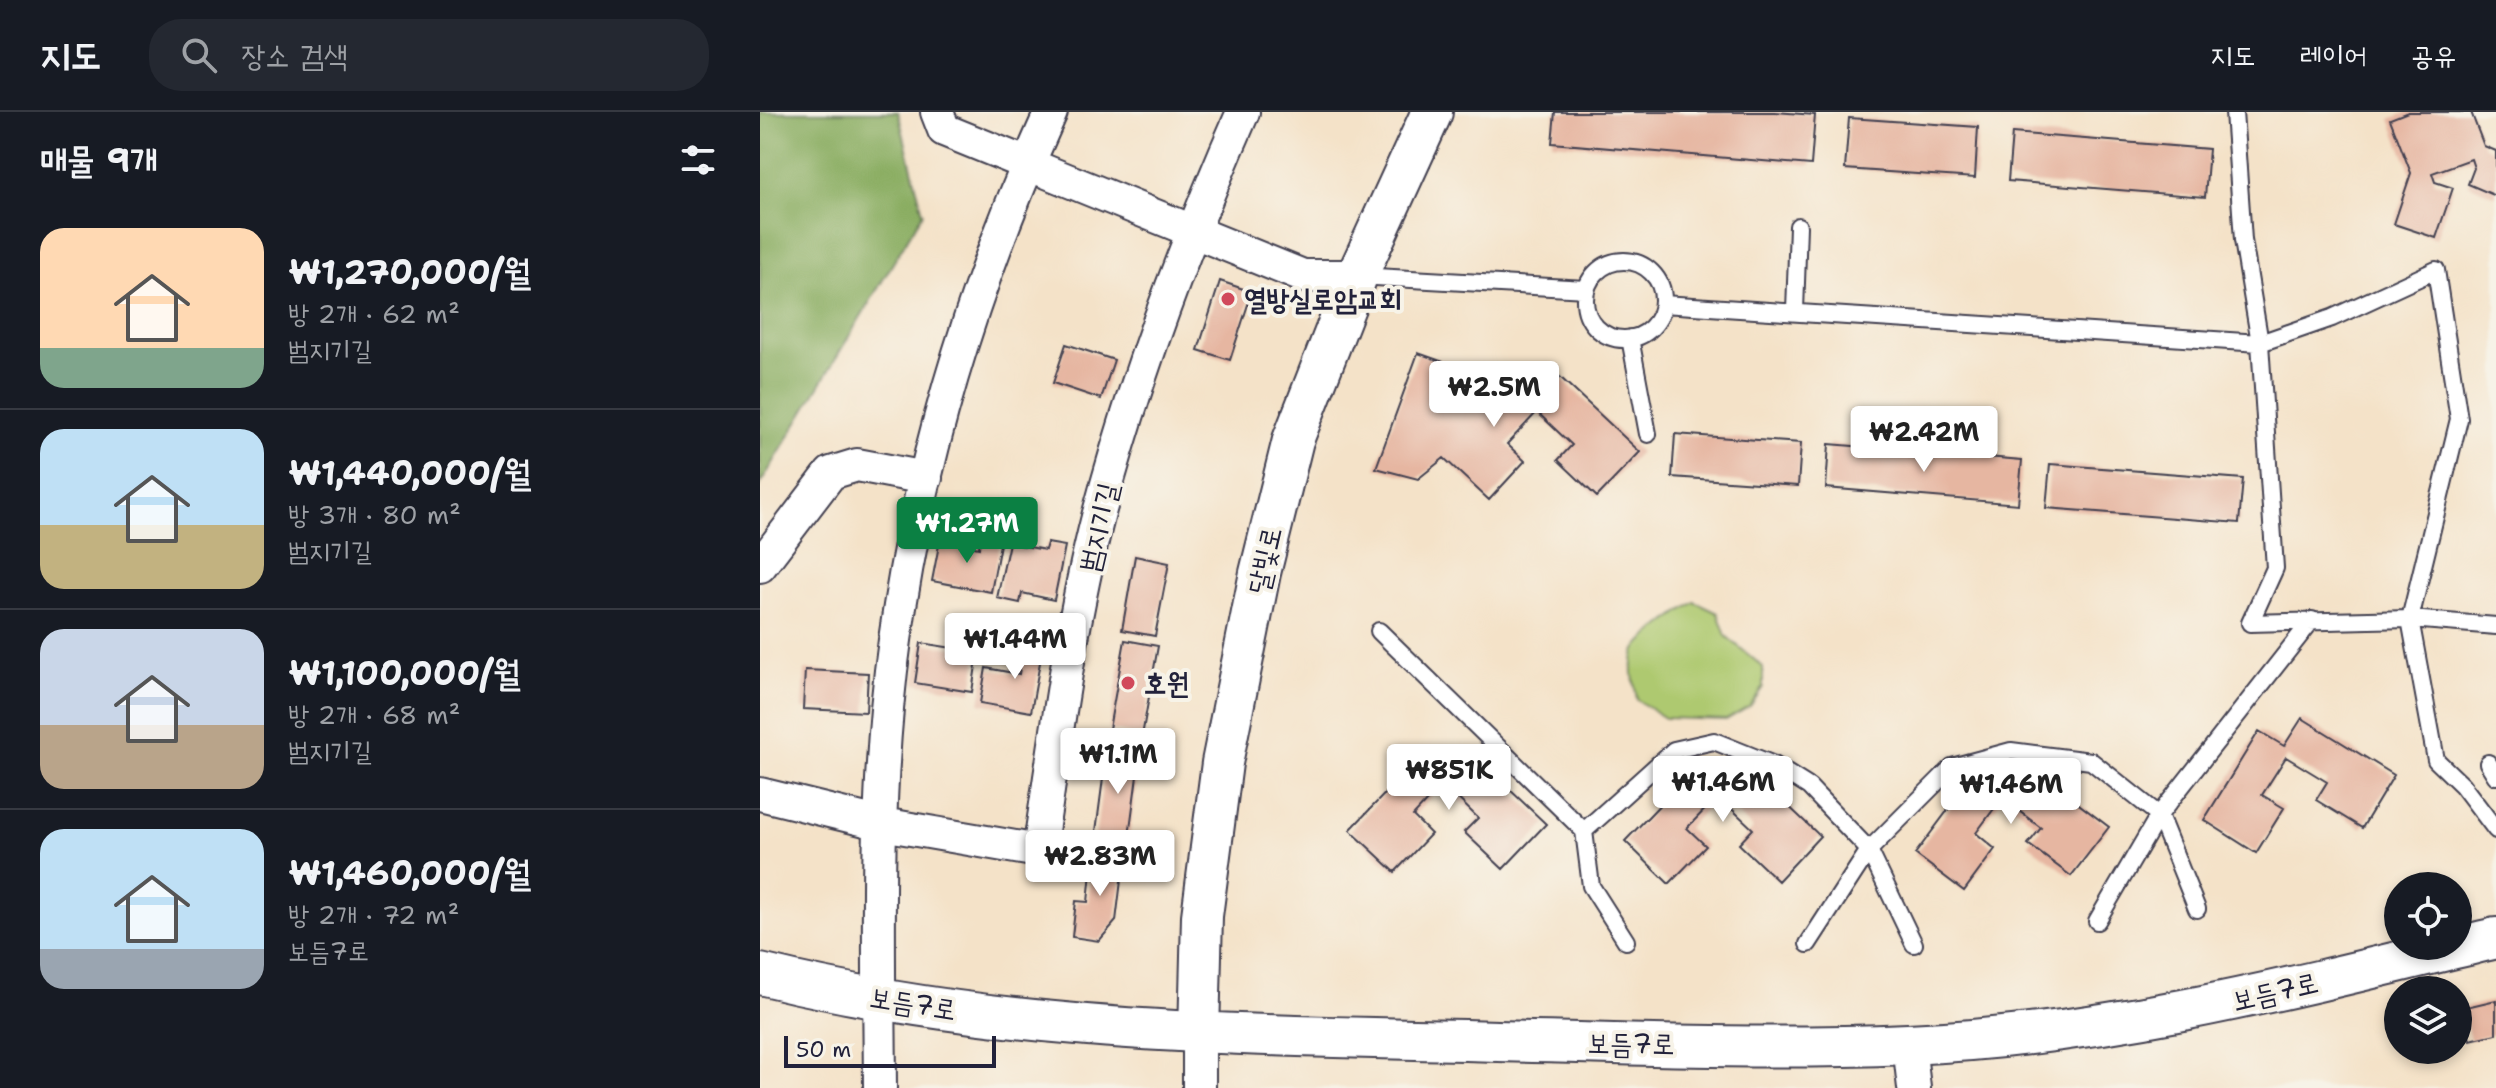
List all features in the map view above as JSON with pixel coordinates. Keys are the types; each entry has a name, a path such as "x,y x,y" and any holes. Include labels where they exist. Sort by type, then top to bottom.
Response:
{"street":[{"path":"937,112 944,130 1303,276 1357,276"},
{"path":"880,1088 882,824 895,640 926,478 964,330 1028,162 1051,112"},
{"name":"범지기길","path":"760,794 882,824 1039,851 1058,727 1098,520 1153,331 1191,230 1243,112"},
{"name":"달빛로","path":"1199,1035 1202,916 1222,763 1260,573 1293,440 1357,276 1432,112"},
{"path":"760,566 831,473 857,465 926,478"},
{"name":"보듬7로","path":"760,974 818,989 1031,1021 1199,1035 1756,1045 1909,1044 2117,1023 2258,996 2496,938"},
{"path":"1199,1035 1199,1088"},
{"path":"1909,1044 1914,1088"}],"lane":[{"path":"2234,112 2243,240 2260,343 2275,568 2250,623 2410,619 2496,626"},
{"path":"1795,311 1798,226"},
{"path":"1613,262 1638,263 1658,279 1663,304 1652,327 1630,338 1605,334 1588,315 1586,289 1601,268 1613,262"},
{"path":"1663,304 2260,343 2332,318 2436,270 2459,419 2410,619 2436,760 2462,785 2496,830"},
{"path":"1357,276 1586,289"},
{"path":"1630,338 1648,434"},
{"path":"2097,921 2159,815 2312,620"},
{"path":"1379,631 1584,831 1591,886 1626,941"},
{"path":"1584,831 1674,750 1714,741 1774,765 1809,787 1869,850 1914,944"},
{"path":"1808,944 1869,850 1952,767 2011,751 2091,761 2159,815 2197,909"}],"green space":[{"path":"760,112 898,112 923,213 760,485"},
{"path":"1695,602 1718,613 1726,636 1763,667 1763,687 1750,706 1726,720 1665,718 1637,700 1633,668 1636,650 1654,631"}],"building":[{"path":"1555,112 1775,112 1815,115 1811,165 1552,143"},
{"path":"2408,112 2471,112 2484,146 2496,151 2496,196 2468,184 2474,168 2471,159 2432,173 2435,182 2453,188 2436,238 2394,224 2411,173 2390,119"},
{"path":"1849,118 1978,127 1975,178 1845,169"},
{"path":"2012,133 2209,149 2205,197 2008,181"},
{"path":"1220,281 1252,292 1230,360 1198,350"},
{"path":"1066,344 1114,360 1101,399 1053,383"},
{"path":"1418,353 1512,386 1516,381 1537,401 1560,377 1640,452 1597,497 1558,460 1572,445 1537,412 1507,444 1525,461 1489,500 1444,458 1418,479 1376,468"},
{"path":"1675,434 1801,443 1798,486 1672,477"},
{"path":"1829,444 2022,460 2018,504 1826,488"},
{"path":"2050,464 2243,479 2239,523 2046,508"},
{"path":"940,540 979,548 980,540 1000,544 991,592 932,581"},
{"path":"1009,543 1045,550 1047,543 1065,546 1054,600 1022,593 1020,603 997,598"},
{"path":"1135,556 1169,563 1155,636 1122,630"},
{"path":"1025,637 1044,640 1031,712 980,703 986,668 1019,674"},
{"path":"1125,640 1158,646 1142,736 1109,729"},
{"path":"921,643 978,652 972,692 915,683"},
{"path":"805,670 868,673 866,712 803,709"},
{"path":"2302,718 2394,775 2362,828 2316,800 2327,782 2286,757 2262,795 2284,808 2256,853 2204,820 2259,731 2284,746"},
{"path":"1107,748 1140,753 1128,844 1095,839"},
{"path":"1467,749 1546,824 1503,869 1464,832 1478,818 1443,784 1413,816 1431,834 1395,872 1350,830 1423,754 1444,774"},
{"path":"1741,761 1820,836 1778,881 1739,844 1753,829 1718,796 1687,828 1706,846 1669,884 1625,841 1697,766 1718,786"},
{"path":"2022,761 2109,827 2071,876 2028,844 2041,828 2002,798 1976,833 1995,849 1964,891 1915,854 1978,770 2001,788"},
{"path":"1093,852 1124,856 1116,921 1099,941 1072,937 1076,901 1088,902"},
{"path":"2496,1000 2496,1034 2472,1040 2472,1006"}],"place":[{"name":"열방실로암교회","path":"1228,299"},
{"name":"호원","path":"1128,683"}]}
